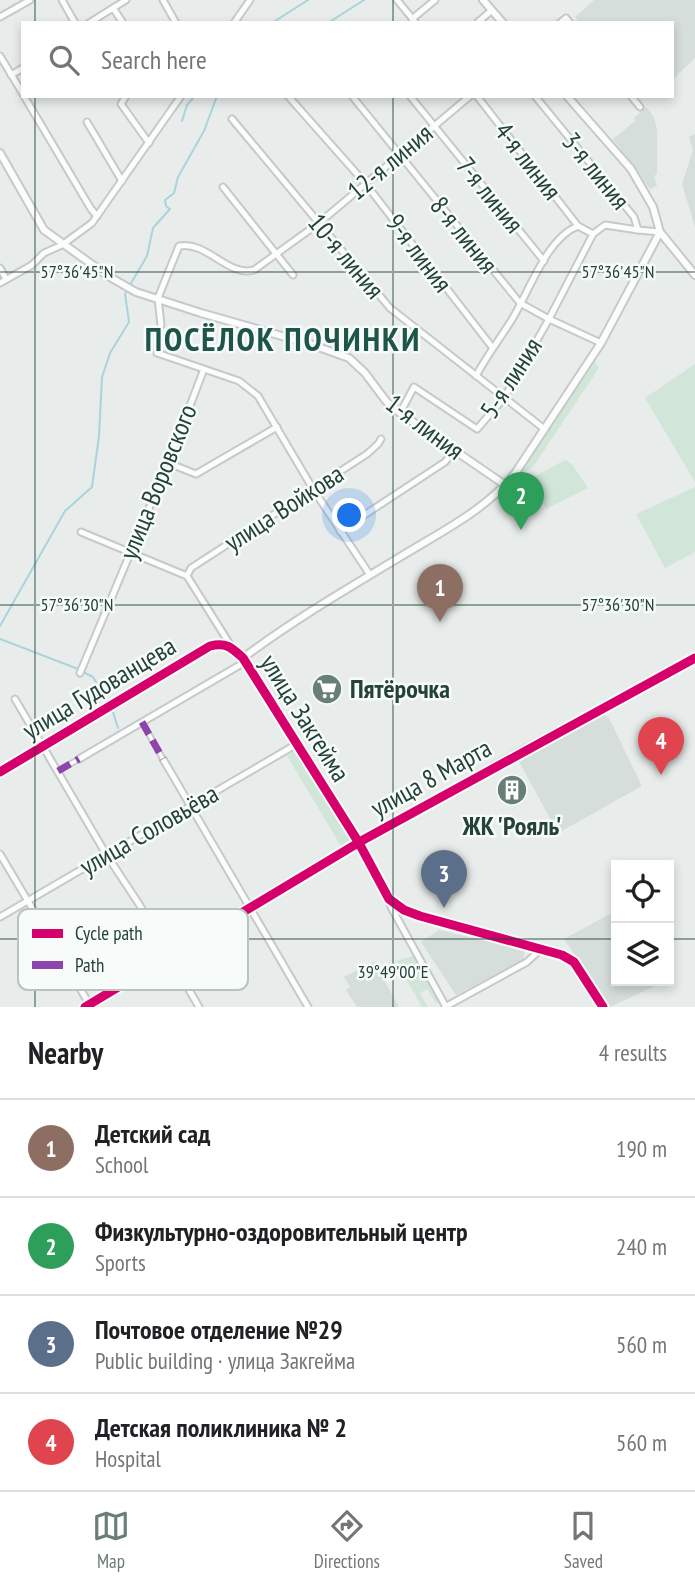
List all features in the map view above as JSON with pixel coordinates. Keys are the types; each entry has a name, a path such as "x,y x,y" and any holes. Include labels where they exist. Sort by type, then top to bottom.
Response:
{"street":[{"path":"0,17 30,0"},
{"path":"62,0 74,21"},
{"path":"92,21 126,0"},
{"path":"163,0 175,21"},
{"path":"235,21 250,0"},
{"path":"397,0 414,21 435,0"},
{"path":"483,0 501,21"},
{"path":"113,8 121,21"},
{"path":"479,21 492,10"},
{"path":"0,56 21,92"},
{"path":"11,75 21,69"},
{"path":"25,98 97,216"},
{"path":"126,98 121,104 149,143"},
{"path":"0,268 3,281 32,265 44,253 62,245 92,223 180,98"},
{"name":"9-я линия","path":"290,98 365,183 492,347"},
{"name":"8-я линия","path":"354,98 520,303 549,320 601,343"},
{"name":"7-я линия","path":"412,98 544,261"},
{"name":"12-я линия","path":"158,298 179,246 205,250 238,270 254,270 319,223 468,98"},
{"name":"4-я линия","path":"479,98 578,226"},
{"name":"3-я линия","path":"537,98 635,217 638,230 660,232"},
{"path":"569,98 631,169 653,207 660,232 695,275"},
{"path":"633,98 640,107"},
{"name":"10-я линия","path":"232,119 390,308 543,428"},
{"path":"87,122 122,181"},
{"name":"1-я линия","path":"0,153 44,230 107,276 128,288 201,313 349,358 365,373 386,401 400,413 505,485"},
{"path":"0,171 8,167"},
{"path":"223,187 293,275"},
{"path":"476,376 492,347 512,320 548,252 565,232 578,226 593,234 605,225 638,230"},
{"path":"58,771 244,660 370,575 438,534 505,485 601,343 660,232"},
{"name":"5-я линия","path":"400,413 414,387 477,429 504,398 549,320 593,234"},
{"path":"158,298 161,325"},
{"path":"157,354 239,381 258,396 313,489 370,575"},
{"name":"улица Воровского","path":"80,673 168,463 204,369"},
{"path":"168,463 196,474 277,427"},
{"name":"улица Войкова","path":"187,576 191,568 367,454 381,439"},
{"path":"340,531 445,462 455,450"},
{"path":"80,532 187,576 231,646"},
{"name":"улица Закгейма","path":"221,643 231,646 244,660 359,843 445,1007"},
{"name":"улица Гудованцева","path":"0,772 210,646 221,643"},
{"name":"улица 8 Марта","path":"248,908 492,768 695,659"},
{"path":"15,699 106,854 142,909"},
{"path":"142,722 308,1007"},
{"name":"улица Соловьёва","path":"0,917 298,744"},
{"path":"0,854 33,909"},
{"path":"389,898 404,910 421,916 562,955 574,962 603,1007"},
{"path":"445,1007 527,962 541,949"},
{"path":"79,990 88,1006"},
{"name":"улица 8 Марта","path":"88,1006 114,990"},
{"path":"188,990 198,1007"}],"shaded area":[{"path":"594,0 695,0 695,58 674,78 674,21 578,21 575,17"},
{"path":"646,107 654,117 657,130 657,174 654,176 657,186 650,189 613,139 635,121 634,118"},
{"path":"695,134 695,227 682,184 693,150 689,137"},
{"path":"599,711 609,718 642,786 558,833 516,756"},
{"path":"610,914 611,986 655,986 610,1007 564,939"},
{"path":"439,930 525,950 523,960 456,995 421,942"},
{"path":"374,962 399,1007 357,1007 346,990 350,987 344,977"}],"green space":[{"path":"595,362 599,368 533,467 517,476"},
{"path":"695,364 695,482 645,398"},
{"path":"565,460 571,463 588,488 546,509 528,480"},
{"path":"695,487 695,552 665,568 636,514"},
{"path":"297,750 351,840 341,846 287,756"},
{"path":"413,956 441,1001 436,1003 427,989 420,993 428,1007 422,1007 396,961"}],"waterway":[{"path":"275,21 308,0"},
{"path":"331,21 364,0"},
{"path":"182,121 187,105 193,98"},
{"path":"130,285 147,256 153,228 170,209 165,200 174,193 178,177 204,131 216,98"},
{"path":"0,626 65,511 92,487 99,436 102,377 110,353 129,322 125,294 127,291"},
{"path":"0,639 78,669"},
{"path":"83,672 93,677 109,704"},
{"path":"112,709 118,728"}],"marked path":[{"path":"142,722 163,759"},
{"path":"58,771 79,759"}],"cycle path":[{"path":"0,772 210,646 228,646 243,658 359,843 389,899 404,910 420,916 562,955 574,962 603,1007"},
{"path":"248,909 363,840 695,658"},
{"path":"85,1007 113,990"}],"place":[{"name":"Физкультурно-оздоровительный центр","path":"521,530"},
{"name":"Детский сад","path":"440,622"},
{"name":"Пятёрочка","path":"327,689"},
{"name":"Детская поликлиника № 2","path":"661,775"},
{"name":"ЖК 'Рояль'","path":"512,790"},
{"name":"Почтовое отделение №29","path":"444,908"}],"district":[{"name":"ПОСЁЛОК ПОЧИНКИ","path":"283,339"}]}
